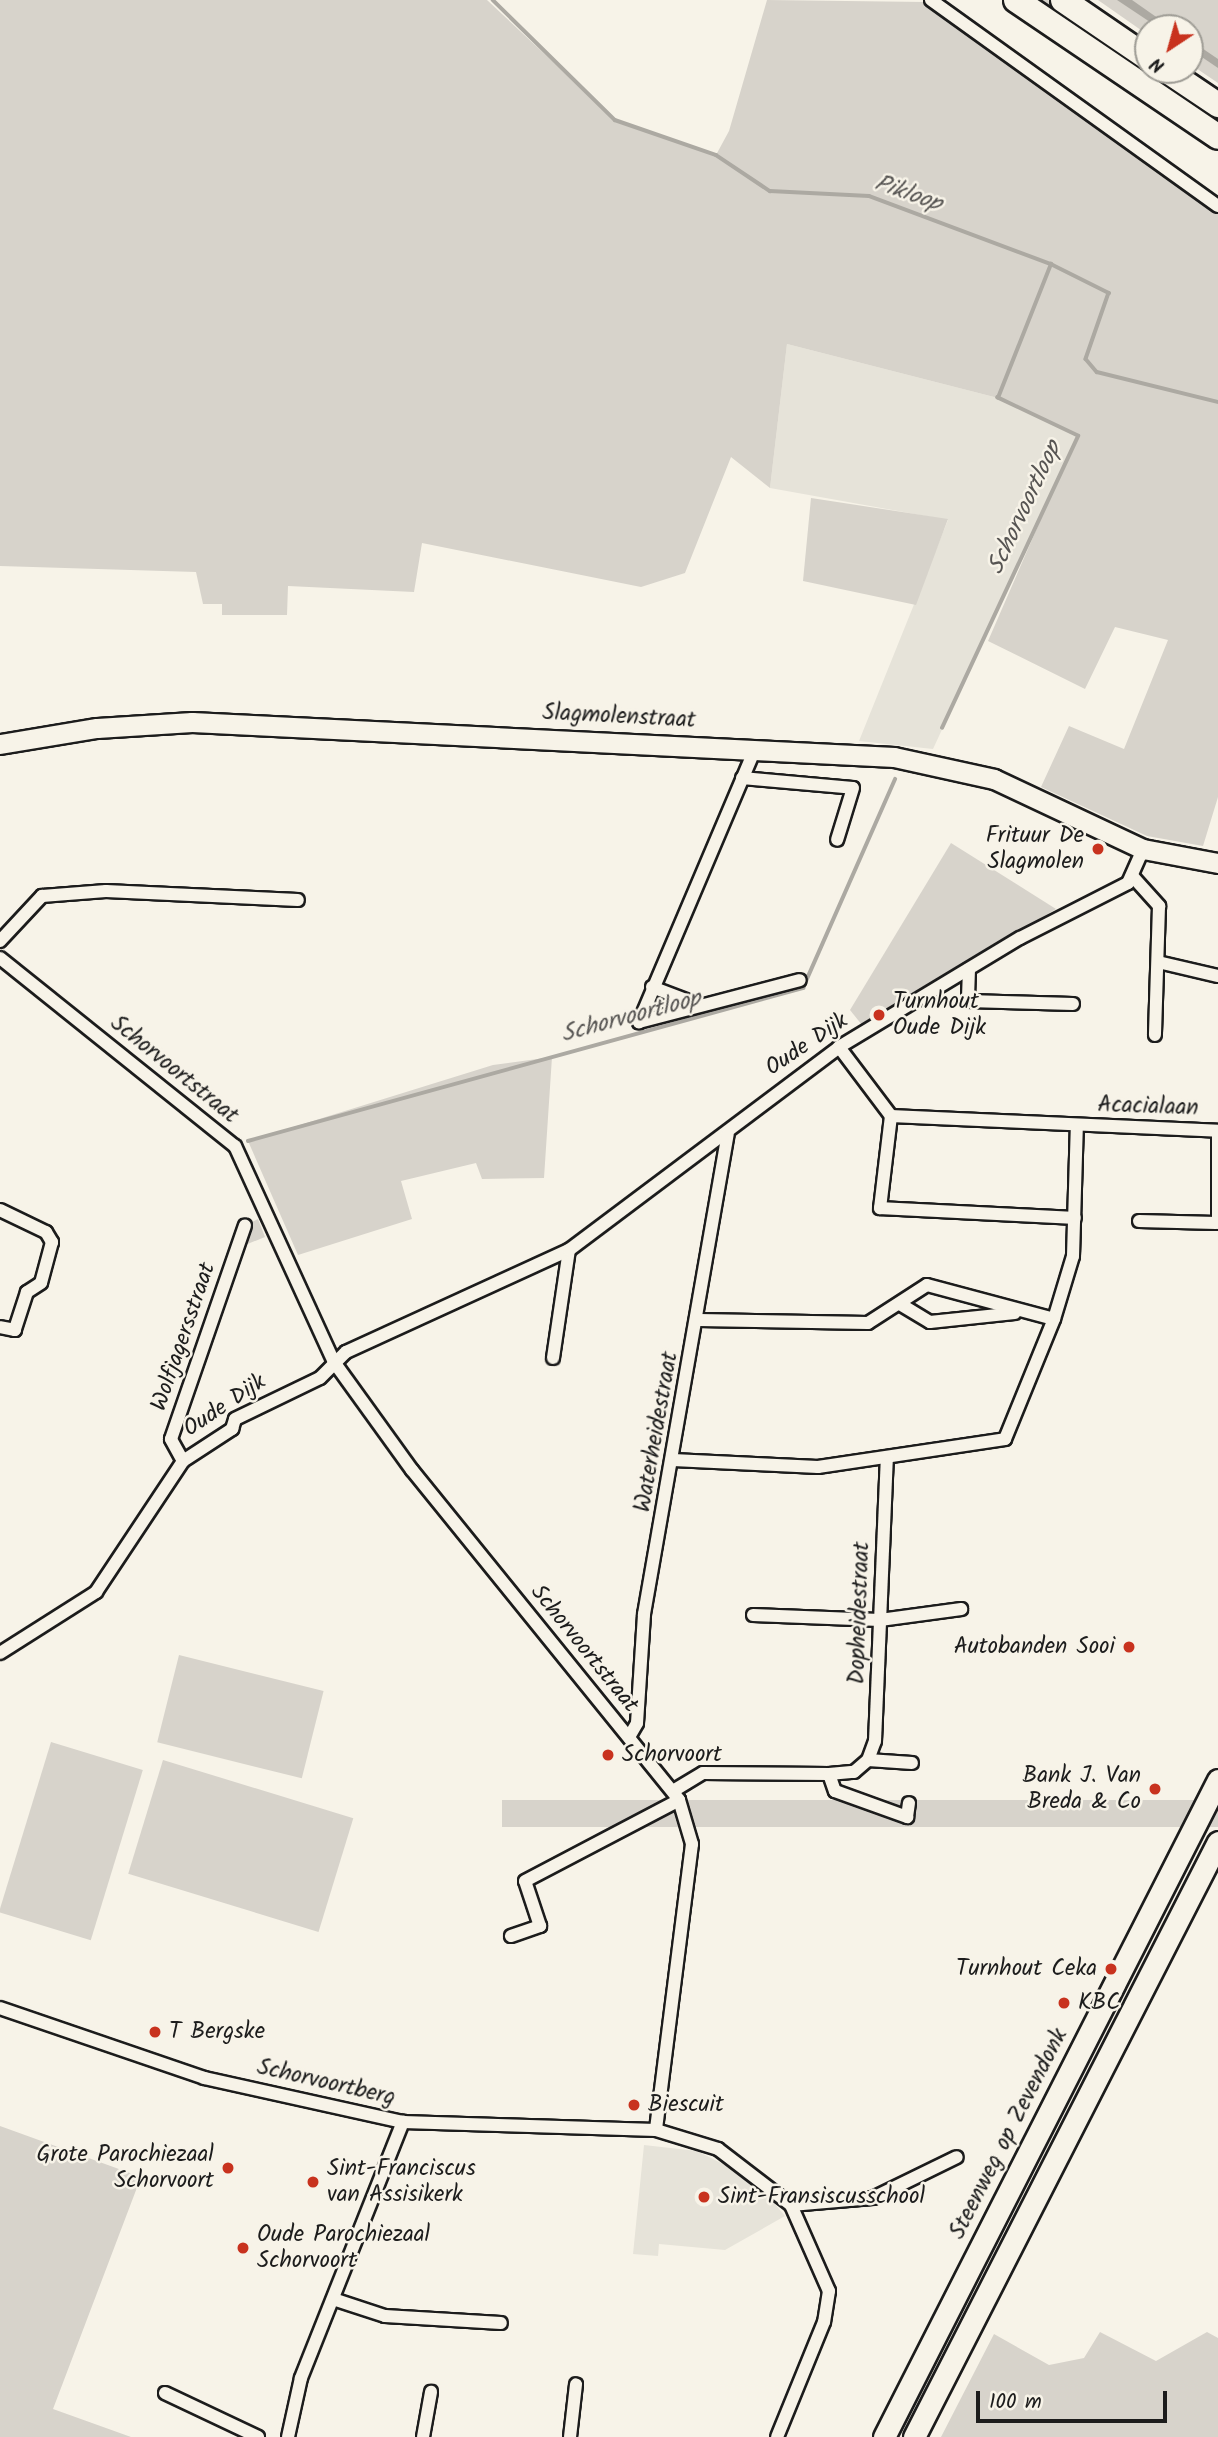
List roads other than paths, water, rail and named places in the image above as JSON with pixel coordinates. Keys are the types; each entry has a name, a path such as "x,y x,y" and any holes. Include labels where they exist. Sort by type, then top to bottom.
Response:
{"highway":[{"path":"1016,0 1209,131 1218,151"},
{"path":"1063,0 1134,48"},
{"path":"1187,84 1218,105"}],"main road":[{"name":"Steenweg op Zevendonk","path":"884,2437 1218,1780"},
{"path":"914,2437 1218,1842"}],"street":[{"path":"930,0 1218,206"},
{"name":"Slagmolenstraat","path":"0,744 97,728 192,722 755,748 941,764 994,779 1143,849 1218,863"},
{"path":"755,748 639,1022 800,980"},
{"path":"742,778 853,788 854,800 837,840"},
{"path":"1143,849 1134,878 1160,906 1155,1035"},
{"name":"Oude Dijk","path":"0,1653 64,1618 114,1574 183,1461 232,1429 235,1419 320,1378 334,1362 569,1250 728,1134 779,1086 969,969 1134,878"},
{"path":"0,941 42,896 106,891 298,900"},
{"name":"Schorvoortstraat","path":"0,958 235,1146 334,1362 412,1470 676,1795 692,1844 656,2130"},
{"path":"1158,962 1218,976"},
{"path":"969,969 968,1001 1073,1004"},
{"path":"652,987 686,1000"},
{"path":"839,1047 891,1116 880,1208 1075,1218"},
{"name":"Acacialaan","path":"891,1116 1218,1132 1217,1223 1139,1221"},
{"path":"673,1460 794,1468 887,1459 1005,1439 1054,1319 1073,1256 1077,1125"},
{"name":"Waterheidestraat","path":"629,1737 637,1723 644,1614 699,1320 728,1134"},
{"path":"0,1210 46,1232 52,1242 41,1283 27,1292 15,1330 0,1327"},
{"name":"Wolfjagersstraat","path":"183,1461 171,1439 246,1225"},
{"path":"553,1358 569,1250"},
{"path":"699,1320 868,1323 900,1304 910,1291 927,1286 1016,1313 1054,1319"},
{"path":"900,1304 930,1322 1016,1313"},
{"name":"Dopheidestraat","path":"867,1763 875,1741 887,1459"},
{"path":"753,1615 880,1620 961,1609"},
{"path":"511,1936 540,1926 525,1881 676,1795 703,1773 829,1774 867,1763 912,1763"},
{"path":"829,1774 835,1791 907,1817 909,1803"},
{"name":"Schorvoortberg","path":"0,2008 204,2078 403,2122 656,2130"},
{"path":"288,2437 300,2378 403,2122"},
{"path":"656,2130 718,2149 791,2205 824,2276 828,2306 777,2437"},
{"path":"791,2205 873,2198 957,2157"},
{"path":"333,2299 385,2316 501,2323"},
{"path":"570,2437 576,2384"},
{"path":"423,2437 431,2392"},
{"path":"165,2393 258,2437"}],"waterway":[{"name":"Pikloop","path":"493,0 615,120 716,155 770,191 869,196 1051,264 1109,293 1086,359 1097,372 1218,402"},
{"name":"Schorvoortloop","path":"942,728 1078,436 998,398 1051,264"},
{"name":"Schorvoortloop","path":"248,1141 803,988 895,779"}],"place":[{"name":"Frituur De Slagmolen","path":"1098,849"},
{"name":"Turnhout Oude Dijk","path":"879,1015"},
{"name":"Autobanden Sooi","path":"1129,1647"},
{"name":"Schorvoort","path":"608,1755"},
{"name":"Bank J. Van Breda & Co","path":"1155,1789"},
{"name":"Turnhout Ceka","path":"1111,1969"},
{"name":"KBC","path":"1064,2003"},
{"name":"T Bergske","path":"155,2032"},
{"name":"Biescuit","path":"634,2105"},
{"name":"Grote Parochiezaal Schorvoort","path":"228,2168"},
{"name":"Sint-Franciscus van Assisikerk","path":"313,2182"},
{"name":"Sint-Fransiscusschool","path":"704,2197"},
{"name":"Oude Parochiezaal Schorvoort","path":"243,2248"}]}
